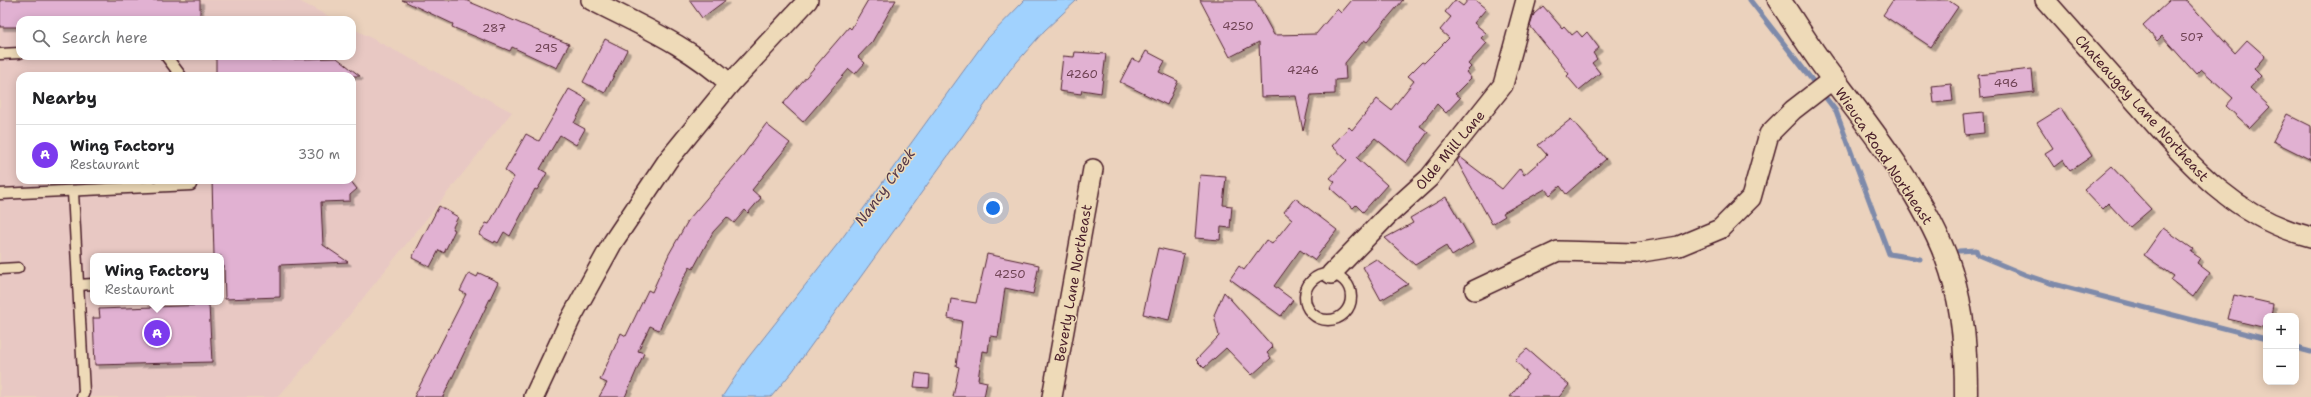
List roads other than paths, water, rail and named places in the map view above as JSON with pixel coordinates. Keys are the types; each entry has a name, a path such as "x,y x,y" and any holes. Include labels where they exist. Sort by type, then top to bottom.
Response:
{"street":[{"path":"591,0 686,49 709,65 730,84"},
{"path":"534,397 570,320 613,242 668,160 730,84 808,0"},
{"name":"Olde Mill Lane","path":"1331,274 1387,216 1429,178 1503,85 1526,0"},
{"name":"Wieuca Road Northeast","path":"1779,0 1831,81 1866,123 1916,198 1936,234 1951,271 1962,317 1966,366 1966,397"},
{"name":"Chateaugay Lane Northeast","path":"2045,0 2196,171 2225,196 2258,216 2300,234 2311,237"},
{"path":"1475,290 1558,251 1636,253 1679,246 1720,229 1751,198 1769,134 1793,110 1831,81"},
{"name":"Beverly Lane Northeast","path":"1052,397 1093,169"}],"lane":[{"path":"0,54 16,53"},
{"path":"169,60 178,72"},
{"path":"0,194 73,192 191,184"},
{"path":"73,192 84,392 82,397"},
{"path":"0,269 18,268"},
{"path":"1331,274 1341,278 1348,284 1351,294 1351,304 1346,312 1338,318 1328,321 1319,319 1309,310 1305,298 1308,285 1318,276 1331,274"},
{"path":"78,285 90,284"}],"water":[{"name":"Nancy Creek","path":"1025,0 1077,0 1044,31 1010,70 792,372 771,397 722,397 747,359 840,241 986,40"}],"waterway":[{"path":"1750,0 1836,111 1889,254 1920,259"},
{"path":"1959,251 1976,250 1978,255 2026,275 2050,283 2263,338"},
{"path":"2299,349 2311,352"}],"place":[{"name":"Wing Factory","path":"157,333"}]}
